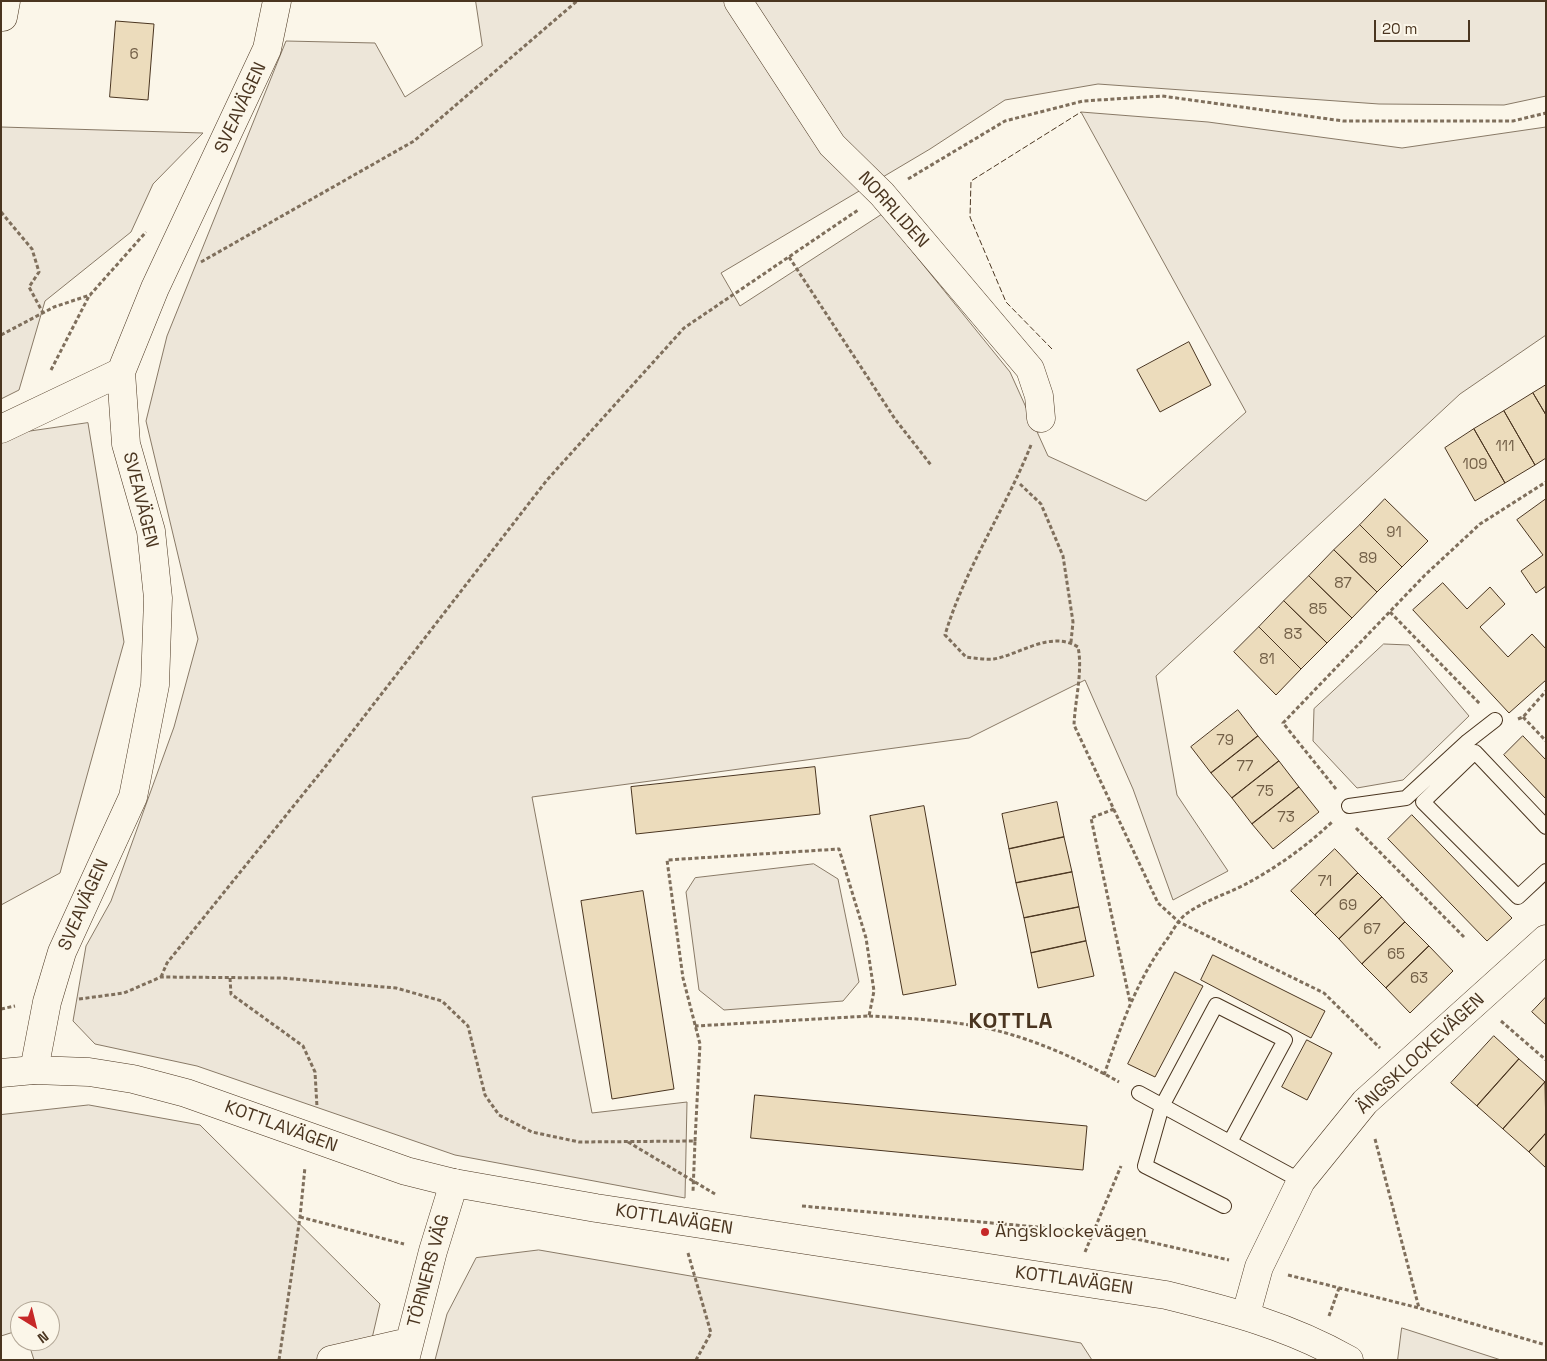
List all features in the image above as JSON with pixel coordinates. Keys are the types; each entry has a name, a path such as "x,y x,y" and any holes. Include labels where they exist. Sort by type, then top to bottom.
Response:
{"street":[{"name":"SVEAVÄGEN","path":"34,1070 48,1002 62,952 133,797 155,685 157,589 151,531 126,444 121,372 155,288 267,49 277,1"},
{"name":"NORRLIDEN","path":"738,1 832,145 882,194 1030,369 1039,396 1041,418"},
{"path":"1,429 121,372"},
{"name":"ÄNGSKLOCKEVÄGEN","path":"1246,1314 1259,1267 1302,1181 1365,1102 1546,938"},
{"name":"KOTTLAVÄGEN","path":"1,1073 34,1070 89,1072 134,1080 186,1093 406,1171 454,1183 596,1208 1166,1295 1246,1314 1298,1335 1349,1360"},
{"name":"TÖRNERS VÄG","path":"407,1351 433,1251 454,1183"},
{"path":"330,1360 407,1351"}],"lane":[{"path":"1345,809 1406,798 1468,741 1495,720"},
{"path":"1546,827 1475,752 1423,802 1518,897 1546,871"},
{"path":"1224,1206 1145,1166 1162,1106 1216,1005 1285,1040 1230,1142"},
{"path":"1139,1094 1302,1181"}],"path":[{"path":"198,264 414,141 577,1"},
{"path":"695,1141 579,1142 532,1132 499,1115 486,1095 468,1026 442,1001 396,988 282,978 161,977 167,963 325,767 547,480 684,328 882,194 1005,121 1083,101 1162,96 1343,121 1512,121 1546,113"},
{"path":"1,212 32,249 39,272 29,287 43,313"},
{"path":"50,406 42,388 90,295 147,230"},
{"path":"789,256 895,419 931,465"},
{"path":"1,335 54,307 90,295"},
{"path":"1041,418 1005,503 963,584 945,635 966,657 994,659 1027,647 1054,641 1071,642 1078,647 1081,661 1074,726 1158,903 1179,922 1324,993 1402,1069"},
{"path":"1464,937 1345,809 1283,723 1390,612 1480,524 1546,482"},
{"path":"1020,484 1040,504 1063,556 1073,622 1071,642"},
{"path":"1390,612 1502,726 1523,717 1546,691"},
{"path":"1523,717 1546,741"},
{"path":"1114,809 1091,818 1130,1002"},
{"path":"1104,1074 1130,1002 1152,959 1184,915 1210,898 1243,885 1277,865 1320,834 1345,809"},
{"path":"696,1360 711,1333 688,1255 694,1222 692,1179 700,1044 683,978 667,860 839,849 866,938 874,991 869,1016"},
{"path":"1478,1000 1546,1060"},
{"path":"695,1026 869,1016 977,1026 1019,1037 1063,1054 1139,1094"},
{"path":"1365,1102 1419,1308"},
{"path":"628,1142 692,1179 723,1200"},
{"path":"1074,1281 1122,1162"},
{"path":"800,1206 1093,1232 1141,1240 1259,1267 1419,1308 1546,1345"},
{"path":"300,1218 433,1251"}],"shaded area":[{"path":"476,1 1546,1 1546,96 1504,105 1379,104 1098,84 1005,100 930,149 721,273 740,306 882,214 1010,372 1048,456 1146,501 1246,412 1081,112 1208,122 1402,148 1546,127 1546,335 1460,394 1156,676 1177,795 1228,871 1173,900 1133,789 1085,680 969,738 532,797 592,1113 687,1102 685,1198 455,1155 197,1066 95,1044 73,1021 86,946 111,901 174,727 198,639 146,421 167,336 286,41 375,43 405,97 482,46"},
{"path":"1,127 203,133 153,184 131,232 45,301 19,390 1,399"},
{"path":"88,423 124,642 60,873 1,905 1,443 24,432"},
{"path":"1384,644 1409,645 1469,716 1403,780 1357,788 1313,741 1314,709"},
{"path":"814,864 838,879 859,982 843,1001 724,1010 699,990 686,892 695,878"},
{"path":"89,1105 200,1125 380,1304 367,1360 34,1360 31,1351 60,1351 60,1301 10,1301 10,1333 1,1336 1,1115"},
{"path":"539,1250 1081,1343 1092,1360 435,1360 447,1314 476,1258"},
{"path":"1402,1328 1501,1360 1398,1360"}],"building":[{"path":"116,21 154,24 148,100 110,97"},
{"path":"1189,342 1211,385 1160,412 1137,370"},
{"path":"1546,385 1546,415 1533,393"},
{"path":"1533,393 1546,415 1546,458 1535,465 1504,411"},
{"path":"1504,411 1535,465 1505,483 1474,429"},
{"path":"1474,429 1505,483 1475,501 1445,448"},
{"path":"1385,499 1428,541 1402,567 1360,525"},
{"path":"1546,499 1546,586 1536,593 1521,571 1543,555 1517,520"},
{"path":"1360,525 1402,567 1377,592 1334,550"},
{"path":"1334,550 1377,592 1352,618 1309,576"},
{"path":"1309,576 1352,618 1327,643 1284,601"},
{"path":"1443,583 1467,609 1490,587 1505,604 1480,627 1508,657 1532,634 1546,649 1546,680 1509,713 1413,610"},
{"path":"1284,601 1327,643 1301,669 1259,627"},
{"path":"1259,627 1301,669 1276,695 1234,652"},
{"path":"1238,710 1258,736 1211,773 1191,747"},
{"path":"1258,736 1279,761 1232,798 1211,773"},
{"path":"1523,736 1546,760 1546,799 1504,755"},
{"path":"1279,761 1299,787 1252,824 1232,798"},
{"path":"815,767 820,814 636,834 631,787"},
{"path":"1299,787 1319,812 1273,849 1252,824"},
{"path":"1057,802 1064,837 1009,849 1002,814"},
{"path":"924,806 956,985 903,995 870,816"},
{"path":"1412,815 1512,918 1487,941 1388,839"},
{"path":"1064,837 1072,872 1016,883 1009,849"},
{"path":"1335,849 1358,873 1315,915 1291,891"},
{"path":"1072,872 1079,907 1024,918 1016,883"},
{"path":"1358,873 1382,897 1339,939 1315,915"},
{"path":"643,891 674,1089 612,1099 581,901"},
{"path":"1382,897 1405,922 1362,964 1339,939"},
{"path":"1079,907 1086,941 1031,953 1024,918"},
{"path":"1405,922 1429,946 1386,988 1362,964"},
{"path":"1086,941 1094,976 1038,988 1031,953"},
{"path":"1429,946 1453,971 1410,1013 1386,988"},
{"path":"1213,955 1325,1011 1311,1038 1201,980"},
{"path":"1175,972 1203,986 1155,1077 1128,1064"},
{"path":"1546,997 1546,1025 1532,1012"},
{"path":"1494,1036 1519,1059 1477,1106 1451,1083"},
{"path":"1307,1040 1332,1053 1307,1100 1282,1087"},
{"path":"1519,1059 1545,1082 1503,1129 1477,1106"},
{"path":"1545,1082 1546,1133 1529,1152 1503,1129"},
{"path":"755,1095 1087,1126 1083,1170 751,1138"},
{"path":"1546,1133 1546,1168 1529,1152"}],"fence":[{"path":"1052,349 1006,302 970,217 971,181 1081,112"}],"place":[{"name":"Ängsklockevägen","path":"985,1232"}],"district":[{"name":"KOTTLA","path":"1011,1022"}]}
